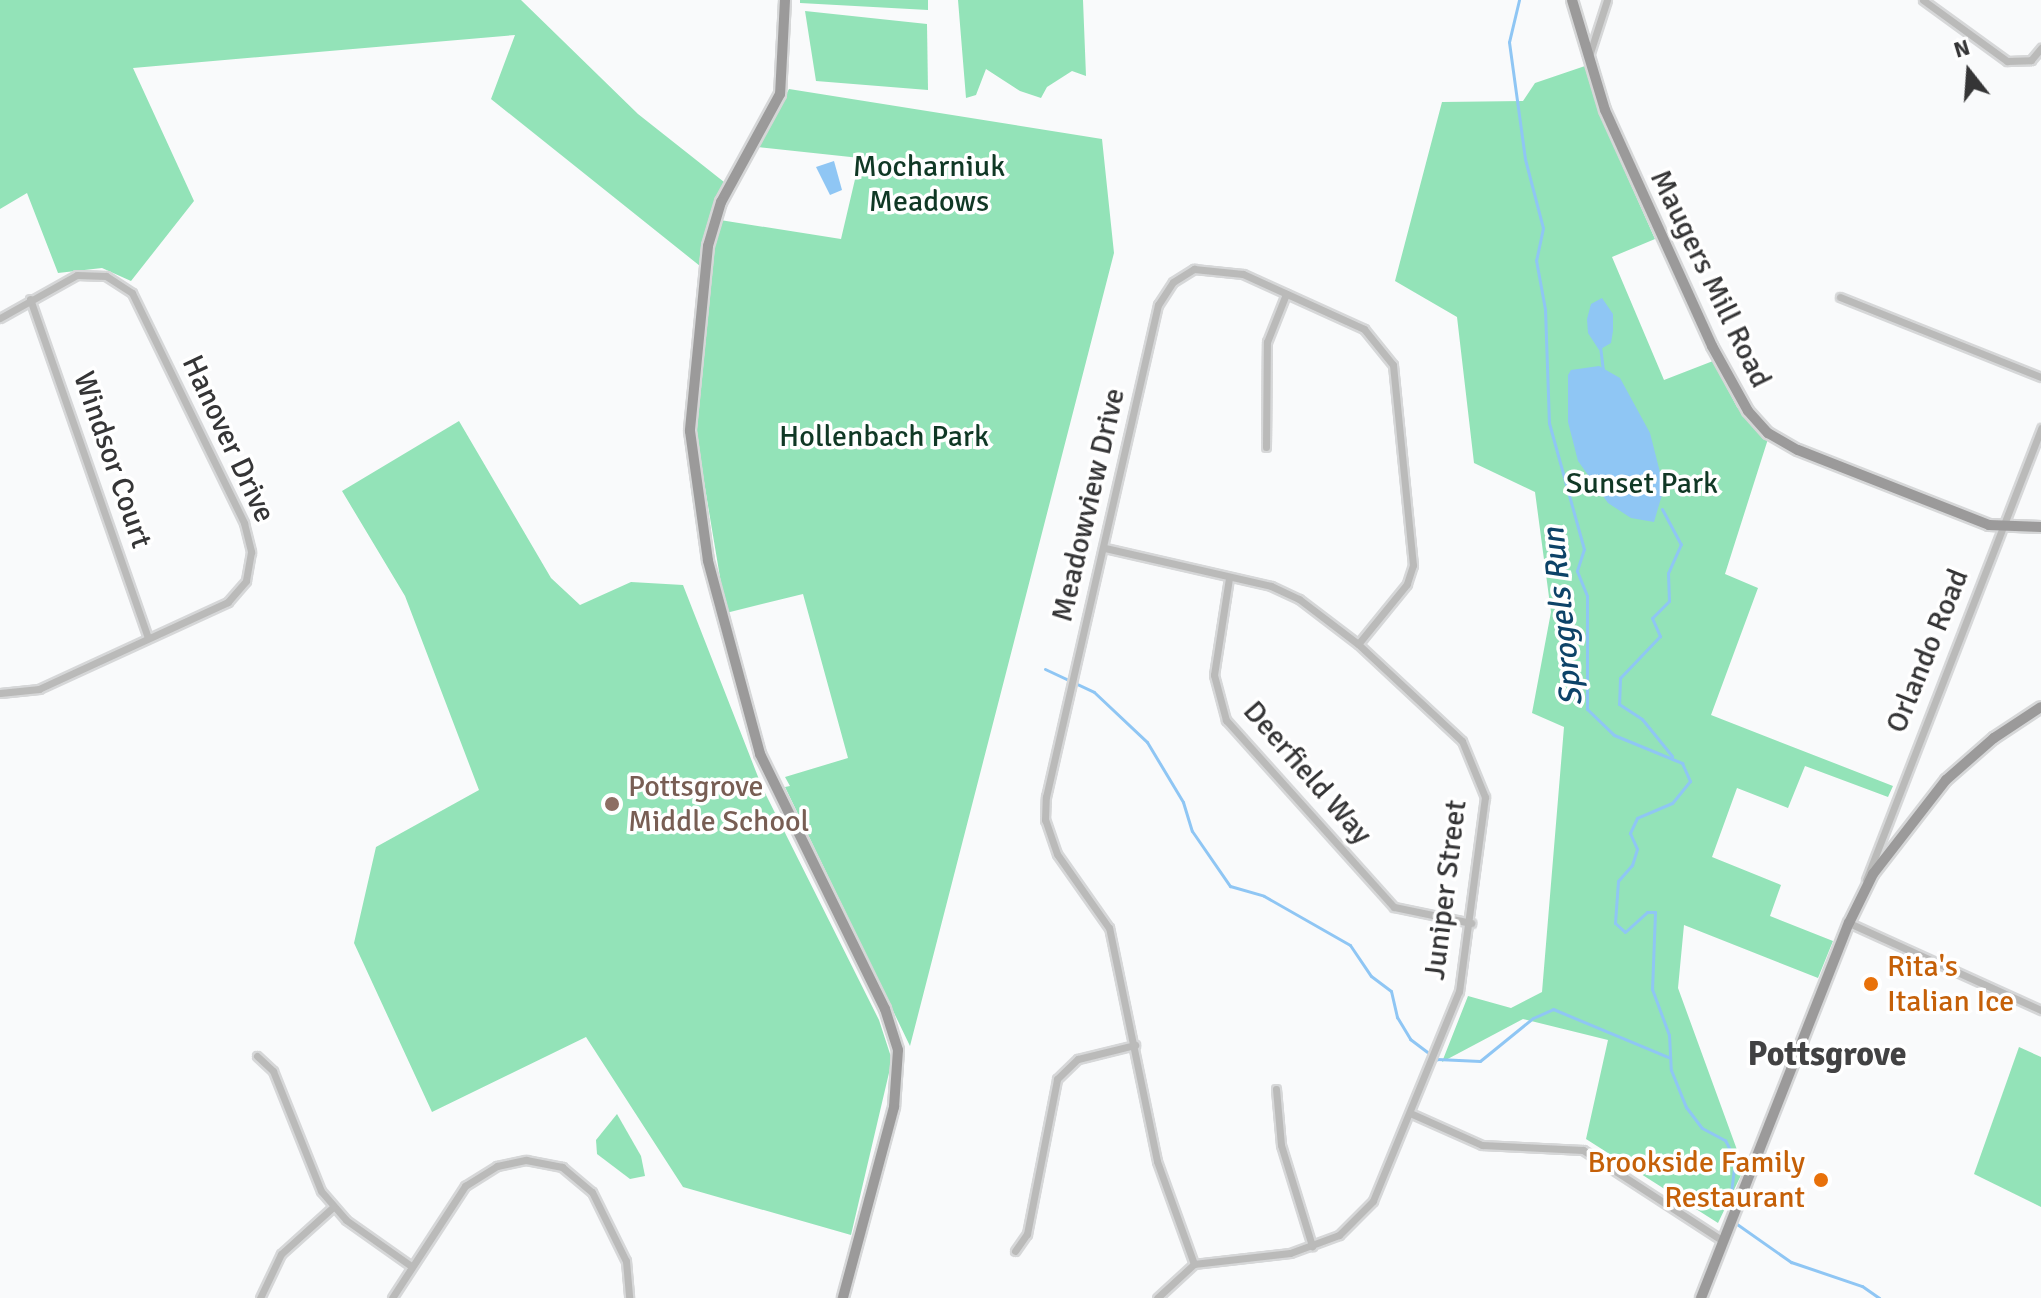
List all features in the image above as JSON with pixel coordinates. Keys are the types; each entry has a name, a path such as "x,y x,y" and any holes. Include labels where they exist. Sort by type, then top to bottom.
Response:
{"street":[{"path":"785,0 780,94 721,202 708,246 690,431 708,561 760,754 885,1009 898,1050 894,1107 843,1298"},
{"name":"Maugers Mill Road","path":"1572,0 1589,58 1627,162 1748,411 1768,433 1798,450 2002,528 2041,527"},
{"path":"1589,58 1607,0"},
{"path":"1923,0 2007,61 2031,60 2041,48"},
{"name":"Meadowview Drive","path":"1194,1264 1157,1161 1109,928 1057,854 1045,820 1046,797 1164,293 1182,276 1206,267 1243,274 1364,329 1393,365 1413,565 1407,584 1358,644"},
{"name":"Hanover Drive","path":"0,318 61,279 93,274 132,293 249,536 250,569 239,592 212,611 148,637 39,689 0,693"},
{"path":"1266,447 1267,342 1286,294"},
{"path":"1840,297 2041,377"},
{"name":"Windsor Court","path":"30,299 148,637"},
{"name":"Orlando Road","path":"1862,894 1875,849 2041,428"},
{"name":"Juniper Street","path":"1105,548 1271,586 1299,599 1358,644 1449,727 1472,757 1485,797 1471,923 1459,991 1373,1201 1358,1222 1312,1246 1194,1264"},
{"name":"Deerfield Way","path":"1229,578 1214,675 1226,720 1394,907 1471,923"},
{"path":"1701,1298 1862,894 1928,799 1977,752 2041,707"},
{"path":"1849,923 2041,1010"},
{"path":"1015,1251 1027,1234 1057,1079 1078,1059 1135,1045"},
{"path":"257,1056 273,1071 313,1177 333,1207 411,1266"},
{"path":"1276,1089 1281,1145 1312,1246"},
{"path":"1410,1113 1482,1145 1583,1150 1723,1241"},
{"path":"392,1298 473,1178 508,1162 549,1162 576,1176 592,1192 626,1261 629,1298"},
{"path":"260,1298 281,1254 333,1207"},
{"path":"1157,1298 1194,1264"}],"green space":[{"path":"0,0 521,0 638,114 724,182 712,210 700,266 491,99 515,35 133,68 194,201 131,281 102,268 58,273 27,193 0,209"},
{"path":"800,0 928,0 928,10 800,3"},
{"path":"958,0 1083,0 1086,76 1072,71 1047,87 1041,98 1020,91 986,69 976,95 966,98"},
{"path":"805,11 927,24 928,90 816,81"},
{"name":"Sunset Park","path":"1585,66 1600,115 1655,239 1612,257 1664,380 1713,361 1737,407 1768,439 1725,574 1758,588 1711,715 1893,786 1888,797 1805,766 1788,808 1737,788 1712,857 1781,885 1770,916 1833,941 1818,978 1684,925 1678,988 1744,1169 1718,1223 1586,1139 1608,1040 1523,1019 1442,1062 1468,996 1511,1008 1542,992 1564,727 1532,713 1551,612 1535,492 1474,463 1457,317 1395,281 1442,102 1523,101 1535,83"},
{"name":"Hollenbach Park","path":"789,89 1102,139 1114,253 910,1046 785,787 790,786 785,777 848,758 803,594 726,613 695,428 709,274 720,220 841,239 860,158 758,147"},
{"path":"459,421 551,578 580,605 631,582 683,585 762,787 879,1020 892,1060 851,1235 683,1187 586,1037 432,1112 354,943 376,847 479,790 405,596 342,491"},
{"path":"2019,1047 2041,1057 2041,1207 1974,1174"},
{"path":"617,1114 641,1156 645,1176 630,1179 597,1154 596,1140"}],"water":[{"path":"834,161 842,190 830,195 816,167"},
{"path":"1602,298 1613,314 1613,331 1611,343 1599,350 1588,333 1587,319 1591,304"},
{"path":"1599,366 1620,378 1650,433 1664,488 1654,522 1631,518 1608,503 1578,461 1568,422 1568,375 1571,370"}],"waterway":[{"name":"Sprogels Run","path":"1519,0 1509,42 1525,159 1543,228 1536,260 1545,309 1549,423 1584,549 1577,571 1587,596 1587,709 1614,735 1682,763 1690,781 1672,803 1637,818 1630,833 1637,849 1632,865 1618,881 1615,923 1625,932 1647,912 1655,912 1652,989 1669,1035 1671,1070 1686,1107 1702,1128 1725,1140 1735,1160 1728,1217"},
{"path":"1600,346 1603,370"},
{"path":"1662,509 1681,544 1668,573 1669,601 1652,618 1660,636 1620,678 1619,704 1642,719 1672,756"},
{"path":"1045,669 1094,692 1147,742 1183,802 1192,831 1230,886 1264,896 1350,945 1371,976 1391,991 1397,1017 1410,1039 1437,1059 1480,1061 1533,1018 1553,1009 1668,1057"},
{"name":"Sprogels Run","path":"1734,1222 1791,1262 1862,1286 1879,1298"}],"place":[{"name":"Pottsgrove Middle School","path":"612,804"},
{"name":"Rita's Italian Ice","path":"1871,984"},
{"name":"Brookside Family Restaurant","path":"1821,1180"}],"district":[{"name":"Pottsgrove","path":"1827,1055"}],"park label":[{"name":"Mocharniuk Meadows","path":"929,184"}]}
